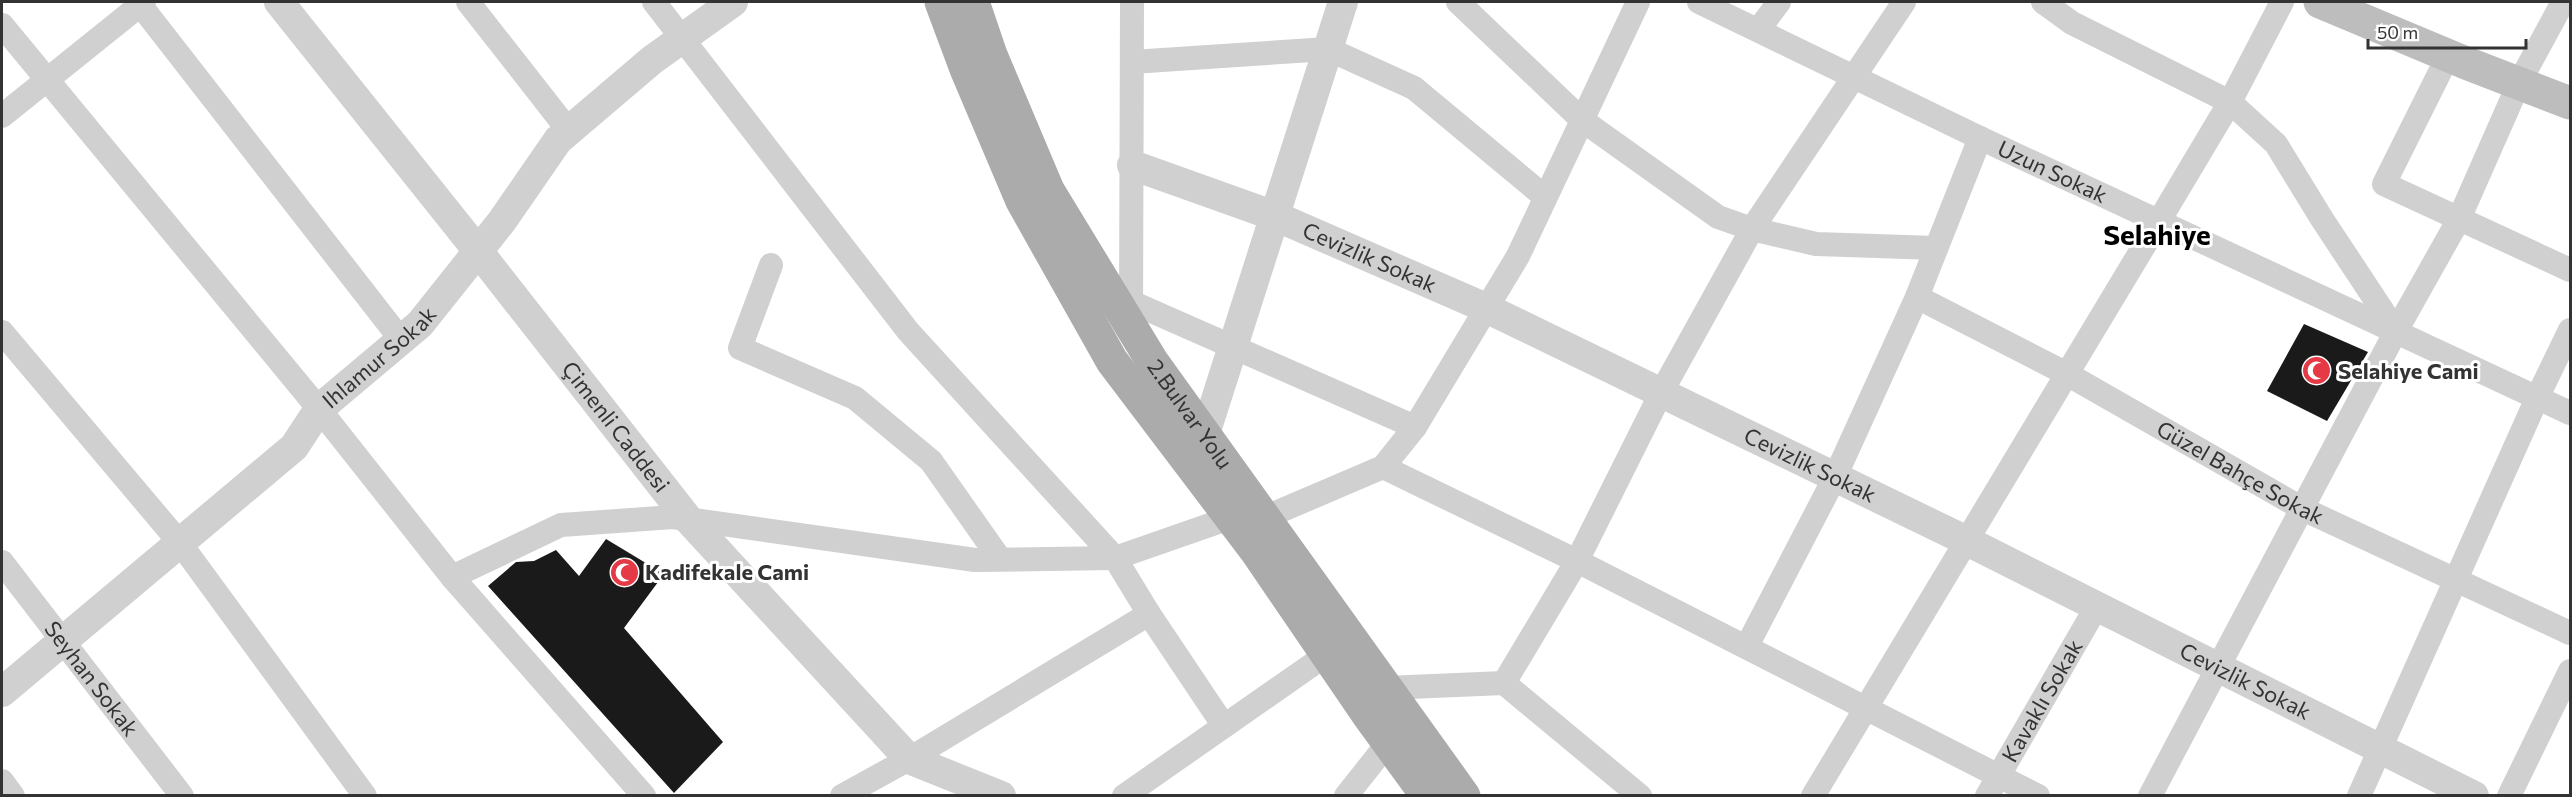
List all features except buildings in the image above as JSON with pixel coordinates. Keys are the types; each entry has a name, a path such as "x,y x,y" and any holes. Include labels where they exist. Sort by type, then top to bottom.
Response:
{"main road":[{"name":"2.Bulvar Yolu","path":"941,2 966,69 1022,201 1112,361 1256,551 1326,655 1426,795"},
{"name":"2.Bulvar Yolu","path":"973,2 991,55 1048,190 1131,315 1152,361 1464,795"},
{"path":"2320,2 2571,103"}],"street":[{"path":"2,116 141,2 402,341"},
{"name":"Çimenli Caddesi","path":"279,2 688,519 909,759 1001,795"},
{"path":"468,2 569,131"},
{"path":"654,2 908,331 1115,558 1149,614 1224,726"},
{"name":"Ihlamur Sokak","path":"2,692 294,447 319,409 420,324 502,221 558,140 652,60 734,2"},
{"path":"1132,2 1131,315 1233,348 1415,427"},
{"path":"1205,434 1343,2"},
{"path":"1458,2 1582,120 1718,217 1752,229 1816,244 1936,248"},
{"path":"452,577 561,525 673,517 975,560 1115,558 1230,518 1266,517 1383,467 1415,427 1518,256 1638,2"},
{"name":"Uzun Sokak","path":"1699,2 1759,29 1980,138 2571,413"},
{"path":"1759,29 1779,2"},
{"path":"1504,683 1576,561 1661,393 1752,229 1904,2"},
{"path":"2043,2 2072,23 2230,102 2276,144 2396,331"},
{"path":"1813,795 2230,102 2282,2"},
{"path":"2150,795 2396,331 2459,219 2519,83 2563,2"},
{"path":"2,25 319,409 452,577 644,795"},
{"path":"1132,62 1328,49 1414,88 1545,197"},
{"path":"2449,54 2384,184 2571,270"},
{"path":"1747,646 1835,477 1917,297 1980,138"},
{"name":"Cevizlik Sokak","path":"1132,165 1275,216 1486,308 1967,541 2474,795"},
{"path":"771,265 740,348 855,398 931,461 1000,560"},
{"name":"Güzel Bahçe Sokak","path":"1917,297 2067,374 2303,509 2571,633"},
{"path":"2360,795 2538,396 2571,330"},
{"path":"2,332 180,543 365,795"},
{"path":"1383,467 1867,707 1993,785 2038,795"},
{"name":"Seyhan Sokak","path":"2,562 182,795"},
{"name":"Kavaklı Sokak","path":"1993,785 2097,606"},
{"path":"842,795 909,759 1149,614"},
{"path":"1124,795 1326,655"},
{"path":"2509,795 2571,671"},
{"path":"1386,688 1504,683 1640,795"},
{"path":"1346,795 1388,743"},
{"path":"2,781 13,795"}],"place":[{"name":"Selahiye Cami","path":"2317,371"},
{"name":"Kadifekale Cami","path":"624,572"}],"district":[{"name":"Selahiye","path":"2157,235"}]}
